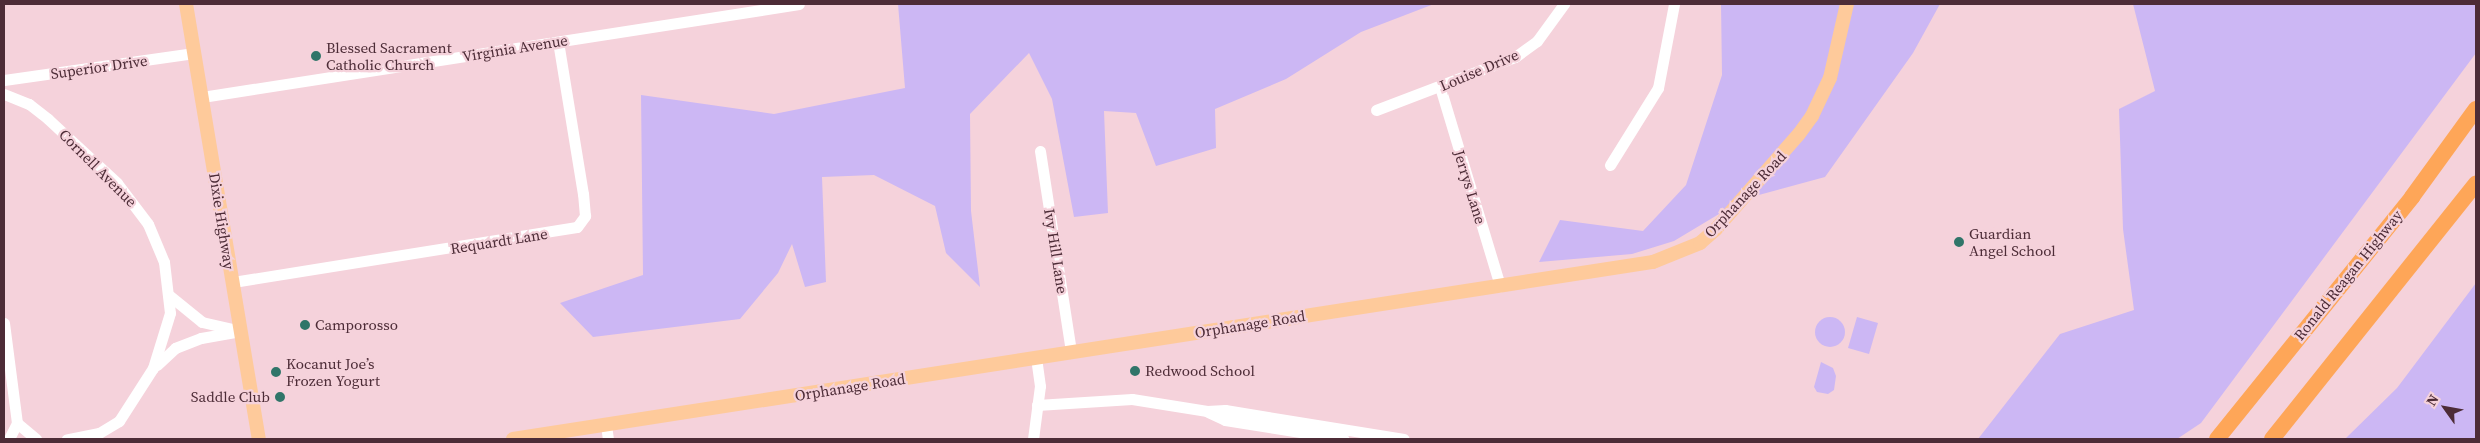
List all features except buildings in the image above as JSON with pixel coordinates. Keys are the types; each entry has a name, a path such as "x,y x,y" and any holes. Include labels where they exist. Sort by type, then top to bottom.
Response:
{"highway":[{"name":"Ronald Reagan Highway","path":"2217,439 2412,197 2476,109"},
{"path":"2272,439 2476,183"}],"main road":[{"name":"Dixie Highway","path":"186,4 258,439"},
{"name":"Orphanage Road","path":"513,439 1653,262 1700,242 1716,229 1784,153 1812,116 1834,63 1847,4"}],"street":[{"name":"Virginia Avenue","path":"202,97 799,4"},
{"name":"Louise Drive","path":"1376,110 1440,87 1527,49 1564,4"},
{"path":"1610,165 1658,88 1674,4"},
{"name":"Requardt Lane","path":"232,282 577,227 585,216 583,194 558,42"},
{"name":"Superior Drive","path":"4,80 194,53"},
{"name":"Jerrys Lane","path":"1440,87 1500,286"},
{"name":"Cornell Avenue","path":"4,94 29,104 48,119 88,153 137,206 160,249 170,296 168,326 154,368"},
{"name":"Ivy Hill Lane","path":"1040,151 1071,352"},
{"path":"170,296 202,322 240,332"},
{"path":"4,323 18,423 9,439"},
{"path":"67,439 99,433 114,424 132,404 154,368 175,348 201,338 240,332"},
{"path":"1033,439 1040,386 1036,357"},
{"path":"1037,405 1132,399 1206,411 1225,410 1404,439"},
{"path":"1206,411 1225,420 1342,439"},
{"path":"18,423 36,439"},
{"path":"606,425 608,439"}],"shaded area":[{"path":"898,4 1434,4 1361,32 1286,79 1215,109 1216,148 1156,166 1136,113 1104,111 1108,213 1074,217 1052,99 1029,53 970,114 971,211 980,287 946,253 935,206 874,175 822,177 826,282 805,287 792,244 778,273 740,319 593,337 560,303 643,275 641,95 774,114 905,88"},
{"path":"1721,4 1940,4 1913,53 1825,177 1744,199 1674,241 1632,254 1539,262 1560,220 1643,231 1686,185 1722,75"},
{"path":"2133,4 2476,4 2476,53 2201,423 2177,439 1978,439 2060,334 2134,310 2123,229 2119,109 2155,91"},
{"path":"2476,283 2476,439 2345,439 2397,388"},
{"path":"1830,317 1841,321 1845,332 1841,343 1830,347 1819,343 1815,332 1819,321"},
{"path":"1857,317 1878,323 1869,354 1848,348"},
{"path":"1821,362 1833,368 1836,376 1834,390 1828,394 1817,392 1814,387"}],"place":[{"name":"Blessed Sacrament Catholic Church","path":"316,56"},
{"name":"Guardian Angel School","path":"1959,242"},
{"name":"Camporosso","path":"305,325"},
{"name":"Redwood School","path":"1135,371"},
{"name":"Kocanut Joe’s Frozen Yogurt","path":"276,372"},
{"name":"Saddle Club","path":"280,397"}]}
